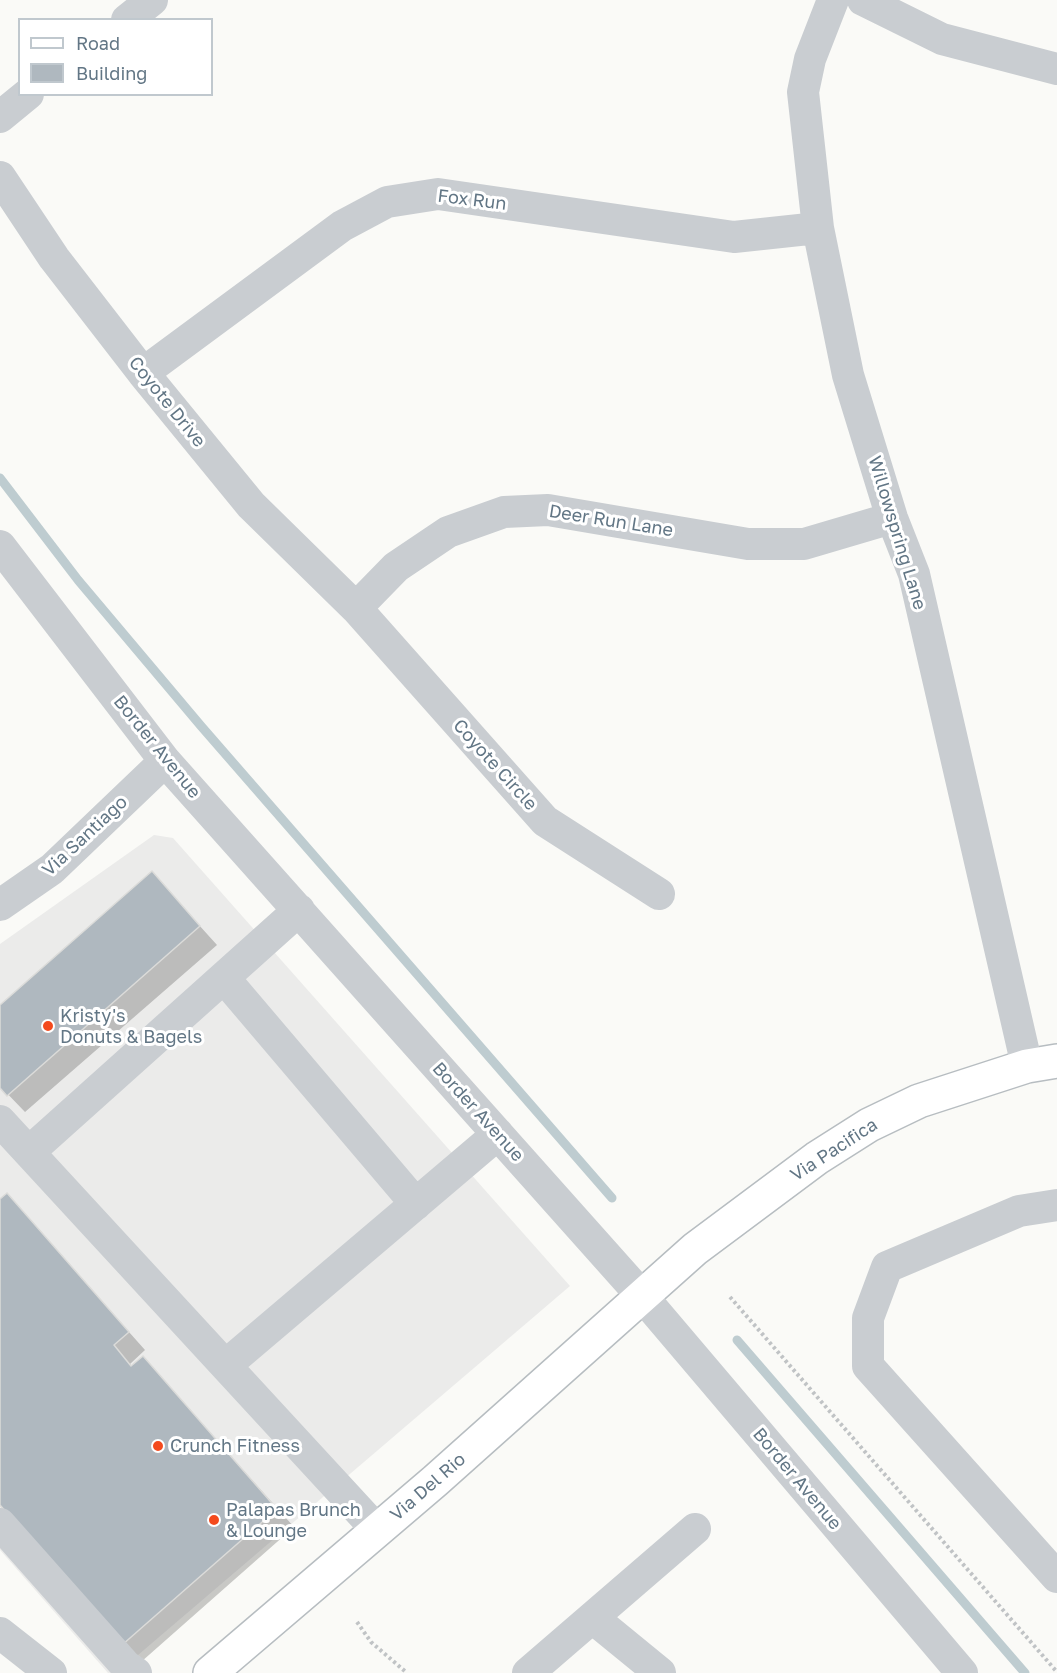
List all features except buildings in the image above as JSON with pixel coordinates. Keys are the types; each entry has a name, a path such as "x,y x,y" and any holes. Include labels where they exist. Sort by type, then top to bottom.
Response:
{"main road":[{"name":"Via Pacifica","path":"642,1296 696,1249 817,1158 869,1125 919,1101 1042,1063"},
{"name":"Via Del Rio","path":"210,1673 435,1481 642,1296"}],"street":[{"path":"130,18 152,0"},
{"name":"Willowspring Lane","path":"834,0 810,59 803,92 818,228 848,375 892,518 914,574 1042,1063"},
{"path":"863,0 942,39 1057,69"},
{"path":"0,117 26,96"},
{"name":"Coyote Drive","path":"0,177 54,258 142,373 251,505 356,608"},
{"name":"Fox Run","path":"142,373 342,226 387,202 438,194 734,237 818,228"},
{"name":"Deer Run Lane","path":"356,608 396,567 448,532 504,512 548,510 748,544 804,544 892,518"},
{"name":"Border Avenue","path":"0,546 165,761 642,1296 962,1673"},
{"name":"Coyote Circle","path":"356,608 545,821 659,894"},
{"name":"Via Santiago","path":"3,899 52,869 165,761"},
{"path":"29,1152 299,910"},
{"path":"224,978 416,1203"},
{"path":"0,1121 377,1530"},
{"path":"226,1365 498,1134"},
{"path":"1057,1204 1019,1211 887,1267 868,1318 868,1366 1057,1577"},
{"path":"0,1524 126,1666 136,1673"},
{"path":"528,1673 594,1619 695,1529"},
{"path":"594,1619 660,1673"},
{"path":"0,1633 51,1673"}],"path":[{"path":"730,1298 1057,1672"},
{"path":"357,1622 370,1642 407,1673"}],"shaded area":[{"path":"154,835 173,838 570,1286 117,1673 108,1673 0,1550 0,944"}],"waterway":[{"path":"0,478 78,580 201,726 612,1198"},
{"path":"737,1340 1025,1673"}],"place":[{"name":"Kristy's Donuts & Bagels","path":"48,1026"},
{"name":"Crunch Fitness","path":"158,1446"},
{"name":"Palapas Brunch & Lounge","path":"214,1520"}]}
